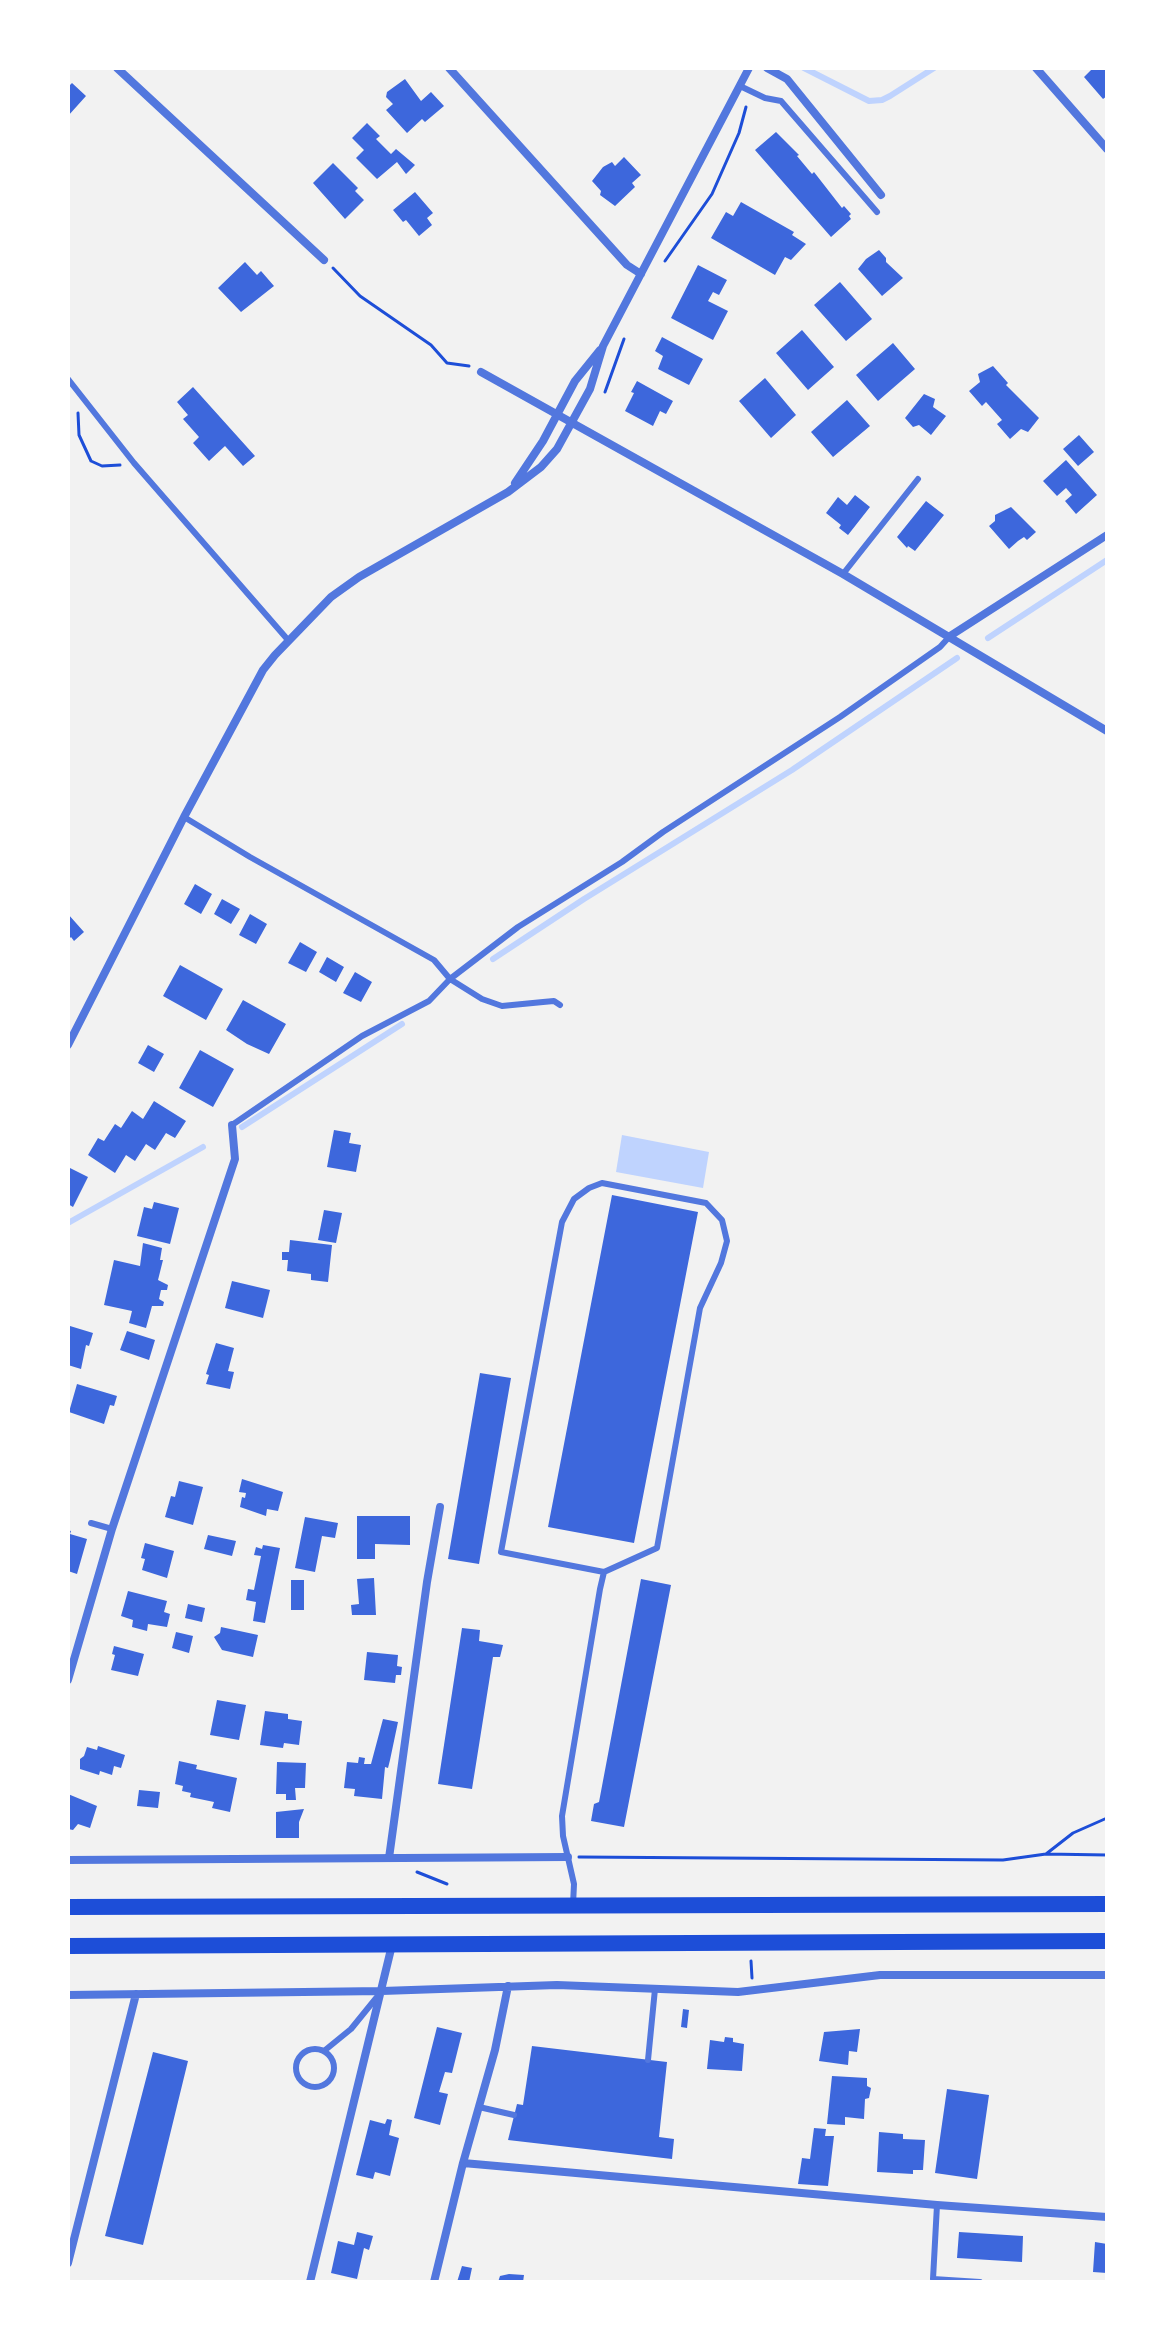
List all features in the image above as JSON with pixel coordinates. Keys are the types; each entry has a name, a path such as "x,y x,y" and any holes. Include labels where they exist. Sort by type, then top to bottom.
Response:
{"main road":[{"path":"68,1907 1107,1904"},
{"path":"68,1946 1107,1941"}],"street":[{"path":"117,68 324,260"},
{"path":"449,68 627,265 641,274"},
{"path":"68,1045 263,670 331,597 359,577 512,488 550,459 593,383 603,346 749,68"},
{"path":"767,68 787,79 881,195"},
{"path":"1036,68 1107,149"},
{"path":"512,488 529,465 581,371 603,346"},
{"path":"481,372 843,574 1107,731"},
{"path":"950,636 1107,535"},
{"path":"68,1680 112,1529 235,1159 232,1125"},
{"path":"389,1858 440,1507"},
{"path":"68,1860 568,1857"},
{"path":"310,2282 392,1944"},
{"path":"68,1995 382,1991 557,1985 738,1992 880,1975 1107,1975"},
{"path":"434,2282 495,2050 508,1986"},
{"path":"68,2263 136,1994"},
{"path":"463,2163 1107,2217"}],"lane":[{"path":"740,86 765,98 781,101 877,212"},
{"path":"68,379 134,463 288,640"},
{"path":"843,574 918,479"},
{"path":"232,1125 362,1036 429,1001 450,979 518,927 840,717 940,647 950,636"},
{"path":"184,817 434,960 450,979 482,999 502,1006 554,1001 560,1005"},
{"path":"602,1183 706,1203 722,1220 727,1241 721,1263 700,1308 657,1548 604,1572 501,1552 562,1222 574,1199 602,1183"},
{"path":"91,1523 112,1529"},
{"path":"573,1905 574,1884 562,1816 604,1572"},
{"path":"648,2060 655,1989"},
{"path":"324,2051 333,2061 333,2074 319,2087 301,2081 296,2070 299,2059 313,2049 324,2051 351,2029 382,1991"},
{"path":"479,2107 514,2115"},
{"path":"937,2205 933,2279 980,2282"}],"path":[{"path":"662,264 717,184 739,133 751,91"},
{"path":"324,260 360,296 431,345 447,363 470,366 481,372"},
{"path":"600,398 606,391 626,333"},
{"path":"77,390 79,435 91,461 102,466 134,463"},
{"path":"1046,1854 1073,1833 1107,1818"},
{"path":"568,1857 1003,1860 1046,1854 1107,1855"},
{"path":"751,1961 753,1990"}],"water":[{"path":"622,1135 709,1152 703,1188 616,1172"}],"building":[{"path":"1093,68 1107,68 1107,96 1103,99 1084,77"},
{"path":"405,79 421,101 431,92 444,106 425,122 422,119 407,133 386,110 393,104 386,97 387,92"},
{"path":"72,83 86,96 68,116 68,87"},
{"path":"367,123 380,136 376,139 391,154 396,149 415,165 406,174 397,162 377,179 356,158 364,150 352,138"},
{"path":"776,132 799,155 812,174 814,172 842,208 844,206 851,214 851,219 831,237 755,150"},
{"path":"624,157 641,175 632,183 635,187 615,206 600,195 601,191 592,181 603,167 612,162 615,166"},
{"path":"333,163 358,188 355,191 364,200 345,219 313,183"},
{"path":"415,192 433,213 427,218 432,225 419,236 393,210"},
{"path":"741,202 794,232 792,235 806,244 791,260 785,257 775,275 711,238 726,212 733,216"},
{"path":"879,250 886,262 903,278 882,296 858,269"},
{"path":"245,262 257,275 261,271 274,286 241,312 218,288"},
{"path":"698,265 727,280 719,295 713,292 708,301 728,311 713,340 671,318"},
{"path":"840,282 872,319 846,341 814,305"},
{"path":"802,330 834,367 808,390 776,353"},
{"path":"662,337 703,359 689,385 658,369 663,356 655,351"},
{"path":"893,343 915,369 878,401 856,375"},
{"path":"993,366 1008,383 1006,385 1039,418 1028,432 1021,429 1010,439 997,424 1002,420 986,402 982,406 969,391 980,382 978,374"},
{"path":"765,378 796,415 771,438 739,401"},
{"path":"637,381 673,401 666,414 660,411 653,426 625,411"},
{"path":"193,387 255,456 243,466 225,446 209,461 193,443 199,437 183,419 188,415 177,402"},
{"path":"924,394 935,399 933,407 946,416 931,435 919,425 913,427 905,418"},
{"path":"847,400 870,426 833,457 811,432"},
{"path":"1079,435 1094,452 1078,466 1063,449"},
{"path":"1066,460 1097,495 1076,514 1065,501 1072,495 1066,488 1057,496 1043,481"},
{"path":"855,495 870,507 848,535 826,513 838,497 847,505"},
{"path":"926,501 944,515 915,551 907,548 897,537"},
{"path":"1011,507 1036,532 1009,549 989,526 995,521 995,515"},
{"path":"195,884 212,894 201,914 184,904"},
{"path":"222,899 240,909 231,924 214,914"},
{"path":"68,914 84,932 74,941 71,937 68,940"},
{"path":"250,914 267,924 256,944 239,935"},
{"path":"300,942 317,952 306,972 288,963"},
{"path":"327,957 344,967 336,982 319,972"},
{"path":"180,965 223,989 206,1020 163,996"},
{"path":"355,972 372,982 361,1002 343,993"},
{"path":"243,1000 286,1024 269,1054 226,1030"},
{"path":"148,1045 164,1054 154,1072 138,1063"},
{"path":"200,1050 234,1069 213,1107 179,1088"},
{"path":"154,1101 186,1121 175,1138 166,1133 155,1150 146,1144 135,1161 126,1155 115,1173 88,1155 98,1138 104,1141 115,1124 121,1128 132,1111 143,1119"},
{"path":"334,1130 351,1133 349,1143 361,1145 356,1172 327,1167"},
{"path":"68,1167 88,1177 73,1207 68,1204"},
{"path":"612,1195 698,1212 634,1543 548,1527"},
{"path":"154,1202 179,1208 170,1244 137,1236 144,1207 152,1209"},
{"path":"324,1210 342,1213 336,1243 318,1240"},
{"path":"290,1240 332,1245 328,1282 311,1280 311,1274 287,1271 288,1260 282,1260 282,1252 289,1252"},
{"path":"143,1243 162,1248 160,1260 163,1260 158,1280 168,1285 167,1290 161,1290 159,1299 164,1302 163,1306 152,1306 146,1328 129,1323 132,1311 104,1305 114,1260 140,1266"},
{"path":"232,1281 270,1290 263,1318 225,1308"},
{"path":"70,1326 93,1333 89,1346 86,1345 81,1369 68,1365"},
{"path":"127,1331 155,1340 149,1360 120,1350"},
{"path":"216,1343 234,1348 228,1371 234,1372 230,1389 206,1384"},
{"path":"480,1373 511,1378 479,1564 448,1559"},
{"path":"77,1384 117,1396 114,1406 110,1405 104,1424 69,1412"},
{"path":"242,1479 283,1492 278,1511 267,1509 266,1516 240,1507 246,1493 239,1492"},
{"path":"179,1481 203,1487 193,1525 165,1517"},
{"path":"357,1516 410,1516 410,1545 375,1544 375,1559 357,1559"},
{"path":"305,1517 338,1523 335,1538 322,1536 315,1572 295,1568"},
{"path":"68,1530 70,1534 87,1539 77,1574 68,1571"},
{"path":"208,1535 236,1541 232,1556 204,1549"},
{"path":"145,1543 174,1551 167,1578 142,1570"},
{"path":"263,1545 280,1548 265,1623 253,1621 256,1602 246,1600 248,1589 254,1590 261,1556 254,1555 256,1547 262,1549"},
{"path":"374,1578 376,1615 352,1615 351,1605 359,1604 357,1579"},
{"path":"641,1579 671,1585 624,1827 591,1821 594,1804 599,1802"},
{"path":"291,1580 304,1580 304,1610 291,1610"},
{"path":"128,1591 167,1601 164,1612 170,1614 167,1627 148,1624 147,1631 132,1627 133,1620 121,1616"},
{"path":"188,1604 205,1608 202,1622 185,1618"},
{"path":"221,1627 258,1635 253,1657 222,1650 214,1637 220,1633"},
{"path":"462,1628 480,1630 479,1641 503,1645 500,1657 493,1657 472,1789 438,1784"},
{"path":"176,1632 193,1636 189,1653 172,1648"},
{"path":"114,1646 144,1654 138,1676 111,1670"},
{"path":"367,1652 398,1655 397,1666 402,1667 395,1683 364,1680"},
{"path":"217,1700 246,1705 239,1740 210,1735"},
{"path":"265,1711 288,1714 288,1719 302,1721 299,1745 284,1743 283,1748 260,1745"},
{"path":"383,1719 398,1722 388,1768 385,1767 382,1799 354,1796 355,1789 344,1788 347,1762 358,1763 359,1757 365,1758 364,1764 371,1764"},
{"path":"98,1746 125,1755 121,1768 114,1766 112,1775 80,1769 80,1759 87,1747 97,1750"},
{"path":"179,1761 197,1765 196,1769 237,1778 230,1812 212,1808 214,1802 190,1797 191,1793 182,1791 183,1786 175,1784"},
{"path":"277,1762 306,1763 305,1788 295,1788 296,1800 286,1800 286,1794 276,1794"},
{"path":"139,1790 160,1792 158,1808 137,1806"},
{"path":"68,1794 97,1806 90,1828 78,1824 73,1830 68,1829"},
{"path":"304,1809 299,1822 299,1838 276,1838 276,1812"},
{"path":"683,2009 689,2010 687,2028 681,2027"},
{"path":"437,2027 462,2033 452,2073 445,2072 439,2092 448,2094 440,2125 414,2118"},
{"path":"860,2029 857,2052 849,2051 848,2065 819,2061 824,2032"},
{"path":"725,2037 744,2044 742,2071 707,2069 710,2040 724,2042"},
{"path":"532,2046 667,2062 659,2137 674,2139 672,2159 508,2140 517,2104 523,2105"},
{"path":"153,2052 188,2061 143,2245 105,2236"},
{"path":"832,2076 867,2078 867,2086 871,2088 869,2098 865,2099 864,2119 845,2117 845,2125 827,2124"},
{"path":"947,2089 989,2095 977,2179 935,2173"},
{"path":"387,2119 392,2120 389,2135 399,2138 390,2176 375,2172 373,2179 356,2175 370,2120 385,2124"},
{"path":"814,2128 826,2129 825,2136 834,2136 828,2186 798,2184 802,2158 810,2159"},
{"path":"879,2132 903,2134 903,2139 925,2140 923,2170 913,2170 913,2174 877,2172"},
{"path":"357,2232 373,2236 369,2250 364,2248 357,2279 331,2273 338,2241 354,2245"},
{"path":"959,2232 1023,2236 1022,2262 957,2258"},
{"path":"1095,2242 1107,2244 1107,2273 1093,2272"},
{"path":"462,2266 472,2268 469,2282 457,2282"},
{"path":"524,2275 523,2282 498,2282 500,2276"}],"waterway":[{"path":"804,68 869,101 890,96 934,68"},
{"path":"988,638 1107,560"},
{"path":"493,959 792,770 957,658"},
{"path":"242,1127 402,1024"},
{"path":"68,1223 203,1147"}]}
